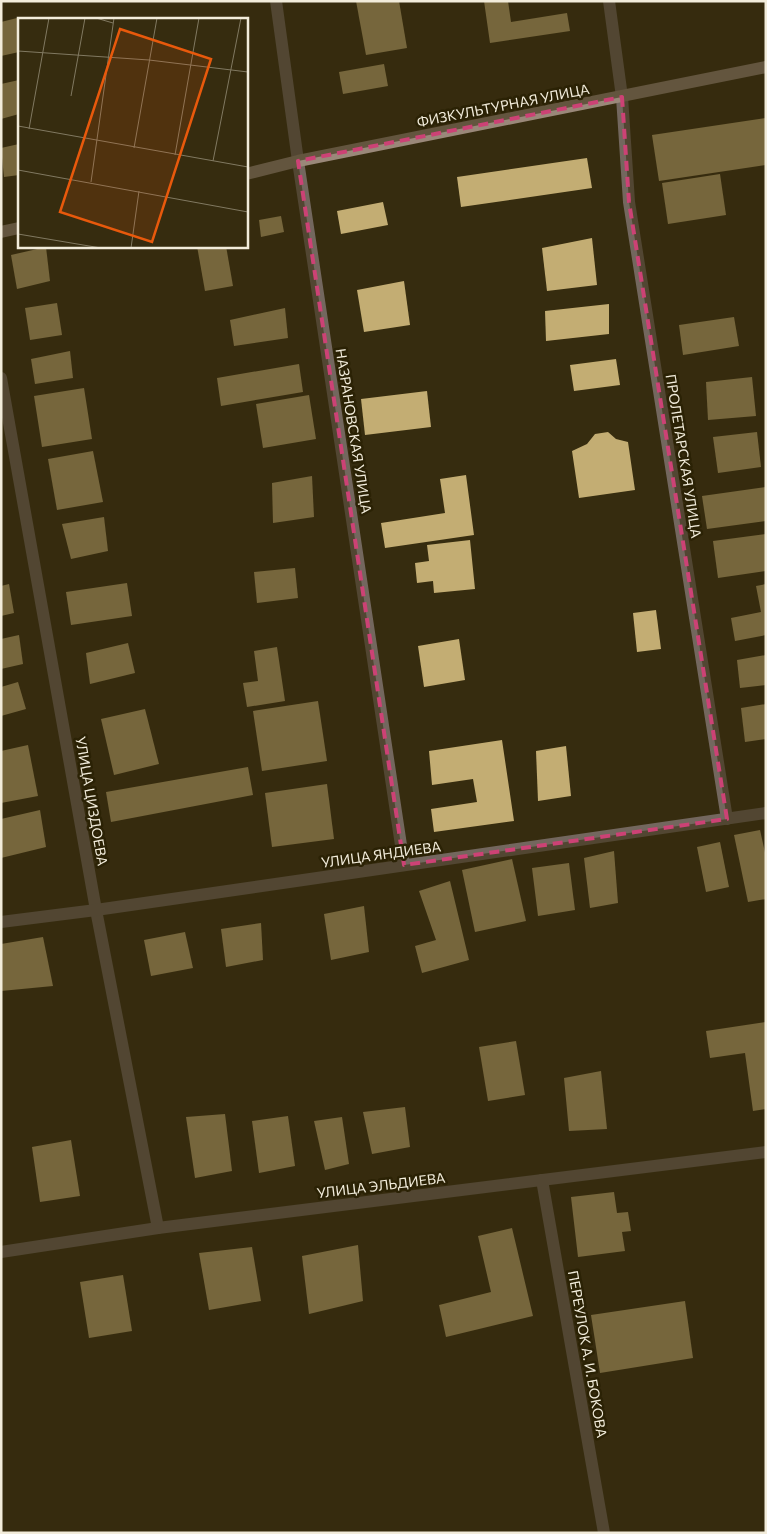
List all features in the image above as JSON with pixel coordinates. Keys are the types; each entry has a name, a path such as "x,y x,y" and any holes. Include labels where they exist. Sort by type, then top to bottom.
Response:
{"main road":[{"name":"ФИЗКУЛЬТУРНАЯ УЛИЦА","path":"248,174 298,161 766,67"},
{"path":"1,232 18,228"}],"street":[{"name":"НАЗРАНОВСКАЯ УЛИЦА","path":"276,1 298,161 404,865"},
{"name":"ПРОЛЕТАРСКАЯ УЛИЦА","path":"609,1 622,97 629,202 727,819"},
{"name":"УЛИЦА ЦИЗДОЕВА","path":"1,378 96,910 158,1228"},
{"name":"УЛИЦА ЯНДИЕВА","path":"1,922 96,910 766,813"},
{"name":"УЛИЦА ЭЛЬДИЕВА","path":"1,1252 158,1228 766,1152"},
{"name":"ПЕРЕУЛОК А. И. БОКОВА","path":"542,1180 604,1533"}],"highlighted area":[{"path":"622,97 629,202 727,819 404,865 298,161"}],"building":[{"path":"356,1 399,1 407,48 366,55"},
{"path":"484,1 508,1 511,22 567,13 570,31 490,43"},
{"path":"17,18 18,52 1,56 1,22"},
{"path":"384,64 388,86 343,94 339,72"},
{"path":"18,80 18,114 1,119 1,84"},
{"path":"766,118 766,165 659,181 652,135"},
{"path":"18,144 18,175 4,177 1,148"},
{"path":"587,158 592,188 461,207 457,177"},
{"path":"720,174 726,215 668,224 662,183"},
{"path":"383,202 388,225 341,234 337,211"},
{"path":"281,216 284,232 261,237 259,220"},
{"path":"592,238 597,285 547,291 542,248"},
{"path":"46,248 50,281 17,289 11,255"},
{"path":"197,248 226,248 233,286 205,291"},
{"path":"404,281 410,325 364,332 357,290"},
{"path":"57,303 62,335 30,340 25,308"},
{"path":"609,304 609,334 546,341 545,311"},
{"path":"285,308 288,338 234,346 230,320"},
{"path":"734,317 739,346 683,355 679,325"},
{"path":"70,351 73,378 35,384 31,359"},
{"path":"616,359 620,385 574,391 570,365"},
{"path":"299,364 303,392 221,406 217,378"},
{"path":"752,377 756,416 708,420 706,382"},
{"path":"84,388 92,439 42,447 34,396"},
{"path":"427,391 431,427 365,435 361,399"},
{"path":"309,395 316,439 263,448 256,404"},
{"path":"608,432 616,439 628,442 635,490 579,498 572,451 587,444 595,434"},
{"path":"757,432 761,467 718,473 713,437"},
{"path":"93,451 103,502 57,510 48,459"},
{"path":"466,475 474,535 385,548 381,523 445,513 440,479"},
{"path":"312,476 314,517 273,523 272,483"},
{"path":"766,487 766,521 707,529 702,496"},
{"path":"104,517 108,551 71,559 62,524"},
{"path":"766,534 766,571 718,578 713,541"},
{"path":"470,540 475,589 434,593 433,581 417,583 415,563 429,561 427,545"},
{"path":"295,568 298,598 257,603 254,572"},
{"path":"127,583 132,616 71,625 66,592"},
{"path":"9,584 14,613 1,616 1,586"},
{"path":"766,584 766,635 735,641 731,618 761,612 756,586"},
{"path":"656,610 661,649 637,652 633,613"},
{"path":"19,635 23,664 1,669 1,639"},
{"path":"459,639 465,680 424,687 418,646"},
{"path":"128,643 135,673 90,684 86,653"},
{"path":"277,647 285,701 247,707 243,683 258,681 254,651"},
{"path":"766,655 766,685 740,688 737,660"},
{"path":"18,682 26,709 1,716 1,687"},
{"path":"318,701 327,761 262,771 253,711"},
{"path":"766,704 766,739 745,742 741,708"},
{"path":"145,709 159,764 114,775 101,719"},
{"path":"502,740 514,821 434,832 431,809 477,802 473,779 432,785 429,751"},
{"path":"28,745 38,796 1,803 1,751"},
{"path":"566,746 571,796 538,801 536,751"},
{"path":"248,767 253,795 111,822 106,792"},
{"path":"327,784 334,839 272,847 265,793"},
{"path":"40,810 46,847 1,858 1,819"},
{"path":"760,830 766,857 766,899 748,902 734,835"},
{"path":"720,842 729,887 706,892 697,847"},
{"path":"614,851 618,903 590,908 584,858"},
{"path":"512,859 526,921 475,932 462,870"},
{"path":"569,863 575,910 538,916 532,868"},
{"path":"450,881 469,960 422,973 415,946 436,940 419,891"},
{"path":"364,906 369,952 331,960 324,914"},
{"path":"261,923 263,960 226,967 221,929"},
{"path":"185,932 193,968 151,976 144,940"},
{"path":"43,937 53,986 1,991 1,944"},
{"path":"766,1022 766,1109 753,1111 745,1053 710,1058 706,1031"},
{"path":"516,1041 525,1095 488,1101 479,1047"},
{"path":"601,1071 607,1129 569,1131 564,1078"},
{"path":"405,1107 410,1147 372,1154 363,1112"},
{"path":"225,1114 232,1171 195,1178 186,1117"},
{"path":"288,1116 295,1166 259,1173 252,1121"},
{"path":"342,1117 349,1164 325,1170 314,1121"},
{"path":"71,1140 80,1196 40,1202 32,1147"},
{"path":"614,1192 617,1213 628,1212 631,1231 622,1232 625,1251 578,1257 571,1197"},
{"path":"512,1228 533,1316 446,1337 439,1305 491,1292 478,1236"},
{"path":"358,1245 363,1301 309,1314 302,1256"},
{"path":"252,1247 261,1301 209,1310 199,1253"},
{"path":"123,1275 132,1331 89,1338 80,1282"},
{"path":"685,1301 693,1358 600,1373 591,1315"}]}
